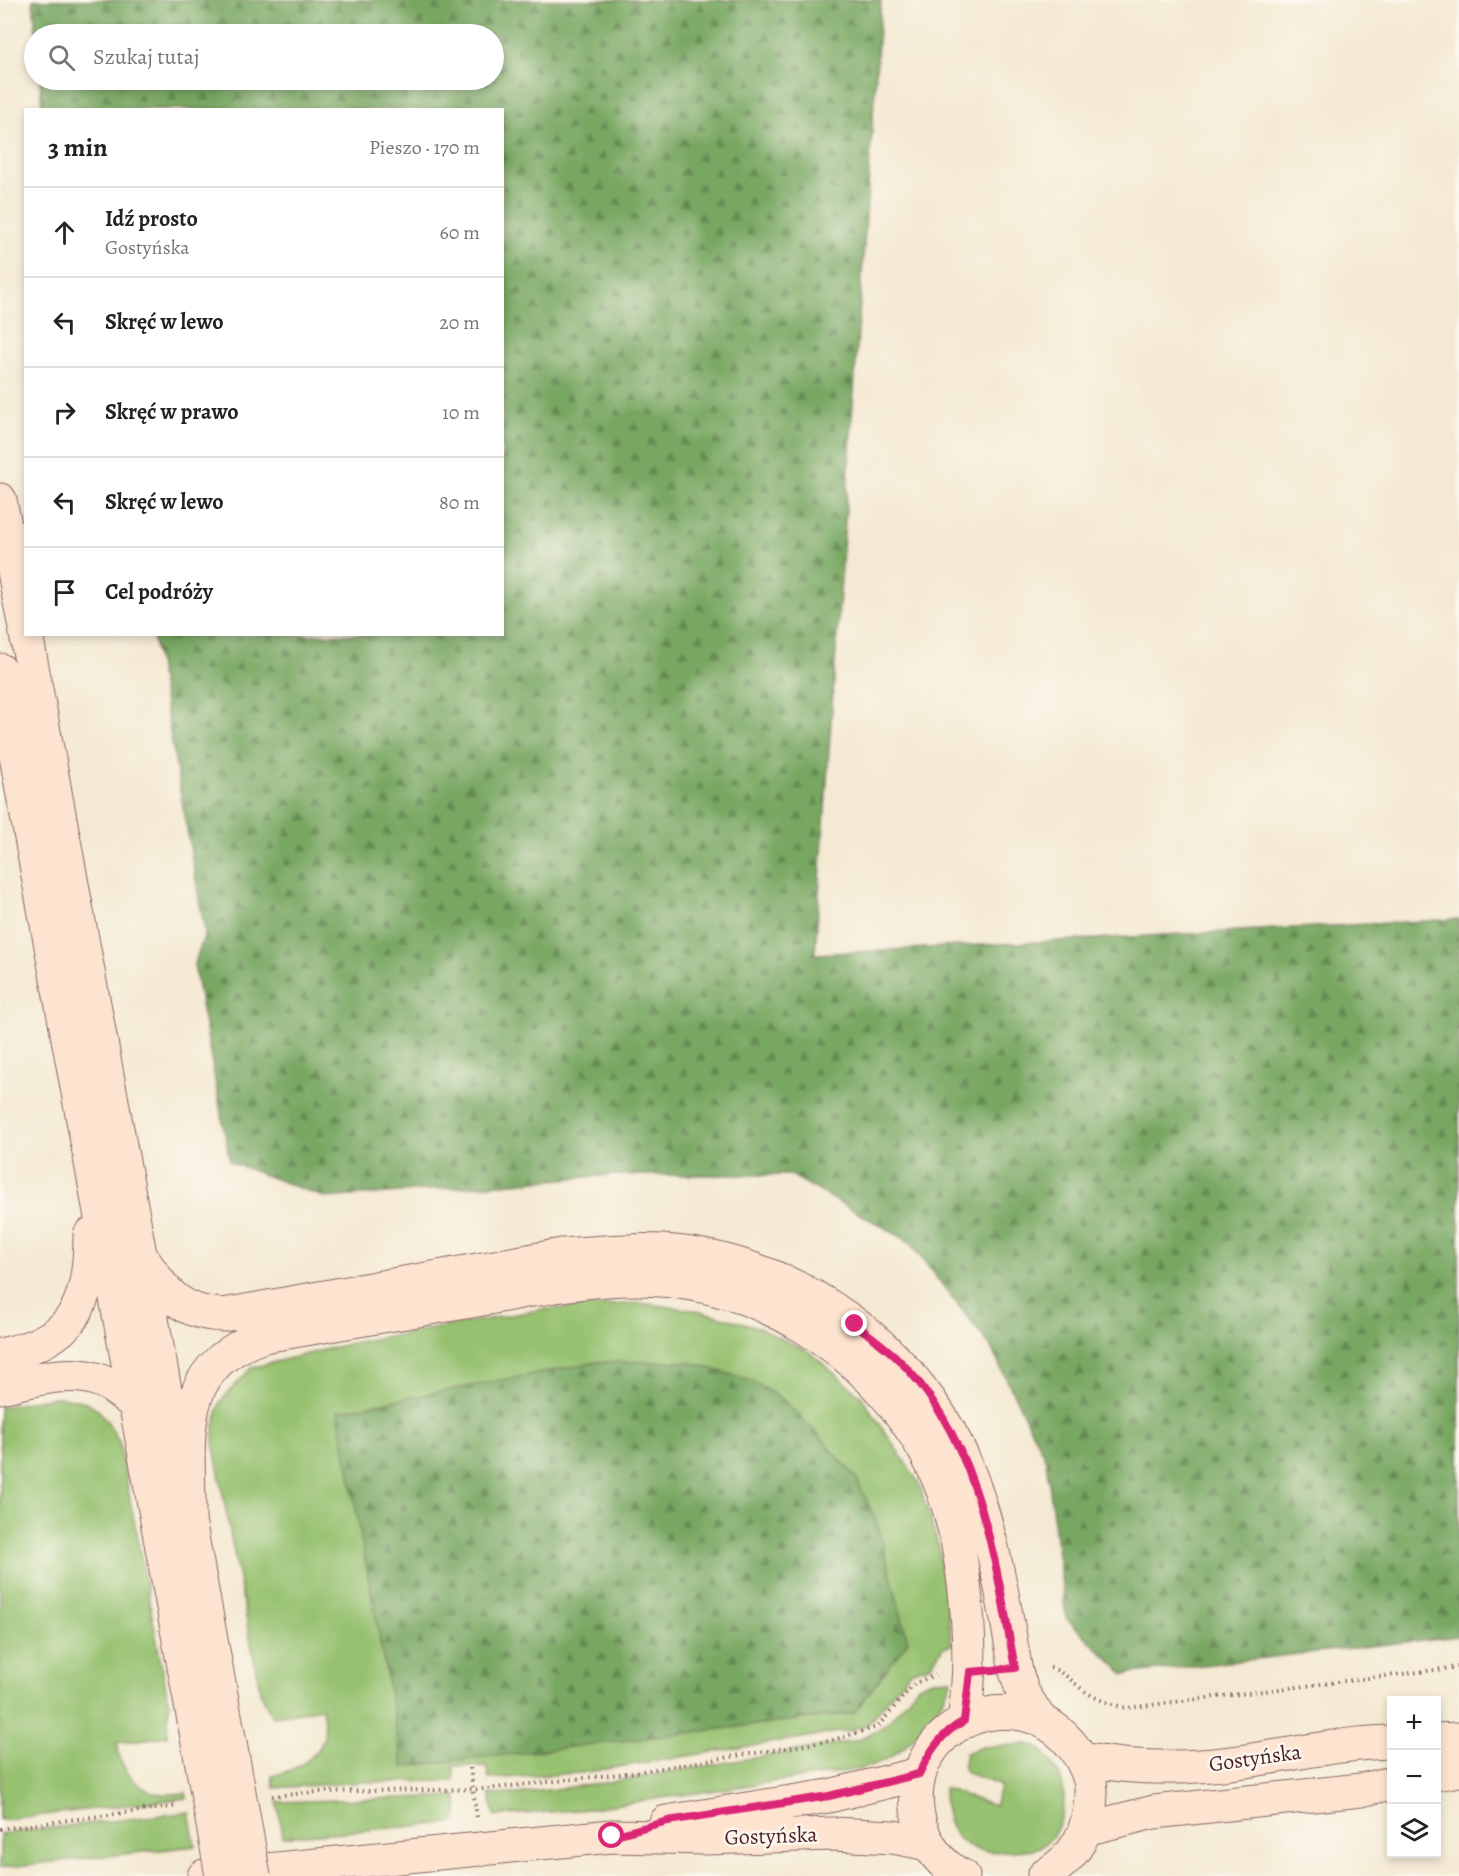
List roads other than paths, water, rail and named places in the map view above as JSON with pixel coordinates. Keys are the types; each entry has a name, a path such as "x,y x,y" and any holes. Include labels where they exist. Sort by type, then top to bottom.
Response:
{"main road":[{"path":"0,501 24,624"},
{"path":"26,636 189,1519 234,1788 222,1876"},
{"path":"0,670 90,1167 136,1405 234,1788 254,1876"},
{"path":"0,1355 24,1351 47,1340 64,1327 79,1309 88,1285 90,1167"},
{"path":"140,1255 173,1299 203,1314 223,1314 562,1255 616,1251 663,1251 711,1259 762,1273 800,1291 855,1324 897,1359 925,1391 949,1430 970,1476 986,1524 1015,1668 1023,1693 1039,1718"},
{"path":"189,1519 190,1428 195,1393 207,1372 223,1356 241,1344 264,1336 579,1283 634,1279 684,1283 728,1293 771,1308 808,1328 849,1358 881,1389 908,1423 928,1457 953,1530 970,1631 970,1672 964,1721"},
{"path":"0,1387 63,1376 85,1377 102,1381 136,1405"},
{"path":"963,1876 934,1854 921,1829 915,1801 919,1774 931,1748 952,1727 980,1714 1010,1711 1039,1718 1064,1734 1082,1759 1091,1787 1090,1817 1079,1845 1060,1866 1044,1876"},
{"path":"1441,1740 1459,1739"},
{"name":"Gostyńska","path":"1082,1759 1113,1765 1200,1766 1342,1746 1387,1742"},
{"path":"1441,1773 1459,1770"},
{"name":"Gostyńska","path":"612,1836 668,1821 829,1796 919,1774"},
{"name":"Gostyńska","path":"1085,1829 1154,1812 1361,1791 1387,1784"},
{"name":"Gostyńska","path":"204,1876 612,1836 706,1838 833,1834 893,1837 929,1844"}]}
